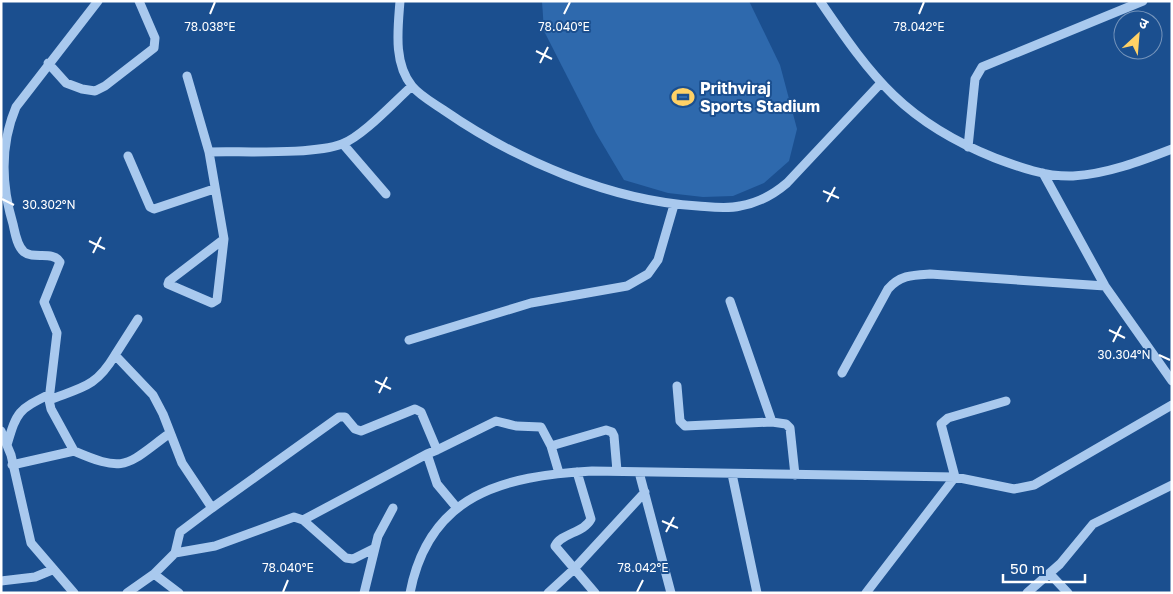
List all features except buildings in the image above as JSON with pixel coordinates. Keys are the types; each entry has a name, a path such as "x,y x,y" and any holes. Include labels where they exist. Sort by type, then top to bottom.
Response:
{"street":[{"path":"98,1 32,83 9,120 2,148 5,196 19,246 32,256 52,256 60,262 44,302 57,333 50,397 52,409 74,451 100,463 120,465 137,458 170,433"},
{"path":"48,64 60,78 73,86 89,91 105,86 154,48 155,38 139,1"},
{"path":"400,1 398,50 412,86 460,122 519,154 588,182 674,205 739,207 760,201 775,193 787,183 880,84"},
{"path":"820,1 856,54 880,84 924,122 968,147 1042,173 1072,176 1138,162 1172,149"},
{"path":"968,147 975,79 982,68 1143,1"},
{"path":"187,76 209,152 224,239 215,303 168,284 169,281 224,239"},
{"path":"209,152 317,149 343,144 355,136 412,86"},
{"path":"343,144 386,194"},
{"path":"128,156 150,208 154,209 214,189"},
{"path":"1042,173 1104,286 1172,381"},
{"path":"409,340 531,303 628,286 648,274 658,260 674,205"},
{"path":"842,373 888,289 896,280 910,275 930,274 1104,286"},
{"path":"730,301 772,422"},
{"path":"7,445 17,415 27,406 95,381 105,372 138,319"},
{"path":"115,355 153,395 182,463 212,508"},
{"path":"677,386 680,421 685,426 772,422 786,424 790,428 795,475"},
{"path":"955,476 941,424 948,418 1006,401"},
{"path":"410,593 421,551 436,528 456,508 484,491 498,486 559,473 617,471 955,476 1014,489 1034,484 1172,405"},
{"path":"175,554 180,532 342,416 361,432 410,410 419,410 437,450"},
{"path":"303,520 427,454 496,421 516,426 541,427 551,446 559,473"},
{"path":"551,446 609,430 614,436 617,471"},
{"path":"1,431 7,445 31,543 52,570 74,593"},
{"path":"12,466 74,451"},
{"path":"427,454 437,484 456,508"},
{"path":"577,472 591,519 587,525 559,541 555,546 573,570 595,593"},
{"path":"639,472 668,592"},
{"path":"732,474 757,593"},
{"path":"867,592 955,476"},
{"path":"1027,593 1050,574 1093,524 1172,485"},
{"path":"548,593 573,570 645,492"},
{"path":"364,593 374,548 382,527 393,508"},
{"path":"127,593 154,574 175,554 215,546 289,517 303,520 346,558 353,559 374,548"},
{"path":"1,581 35,577 52,570"},
{"path":"154,574 179,593"},
{"path":"1050,574 1068,593"}],"shaded area":[{"name":"Prithviraj Sports Stadium","path":"542,1 749,1 780,65 797,129 789,161 764,183 733,196 703,197 668,193 624,180 596,133 544,31"}],"place":[{"name":"Prithviraj Sports Stadium","path":"683,97"}]}
